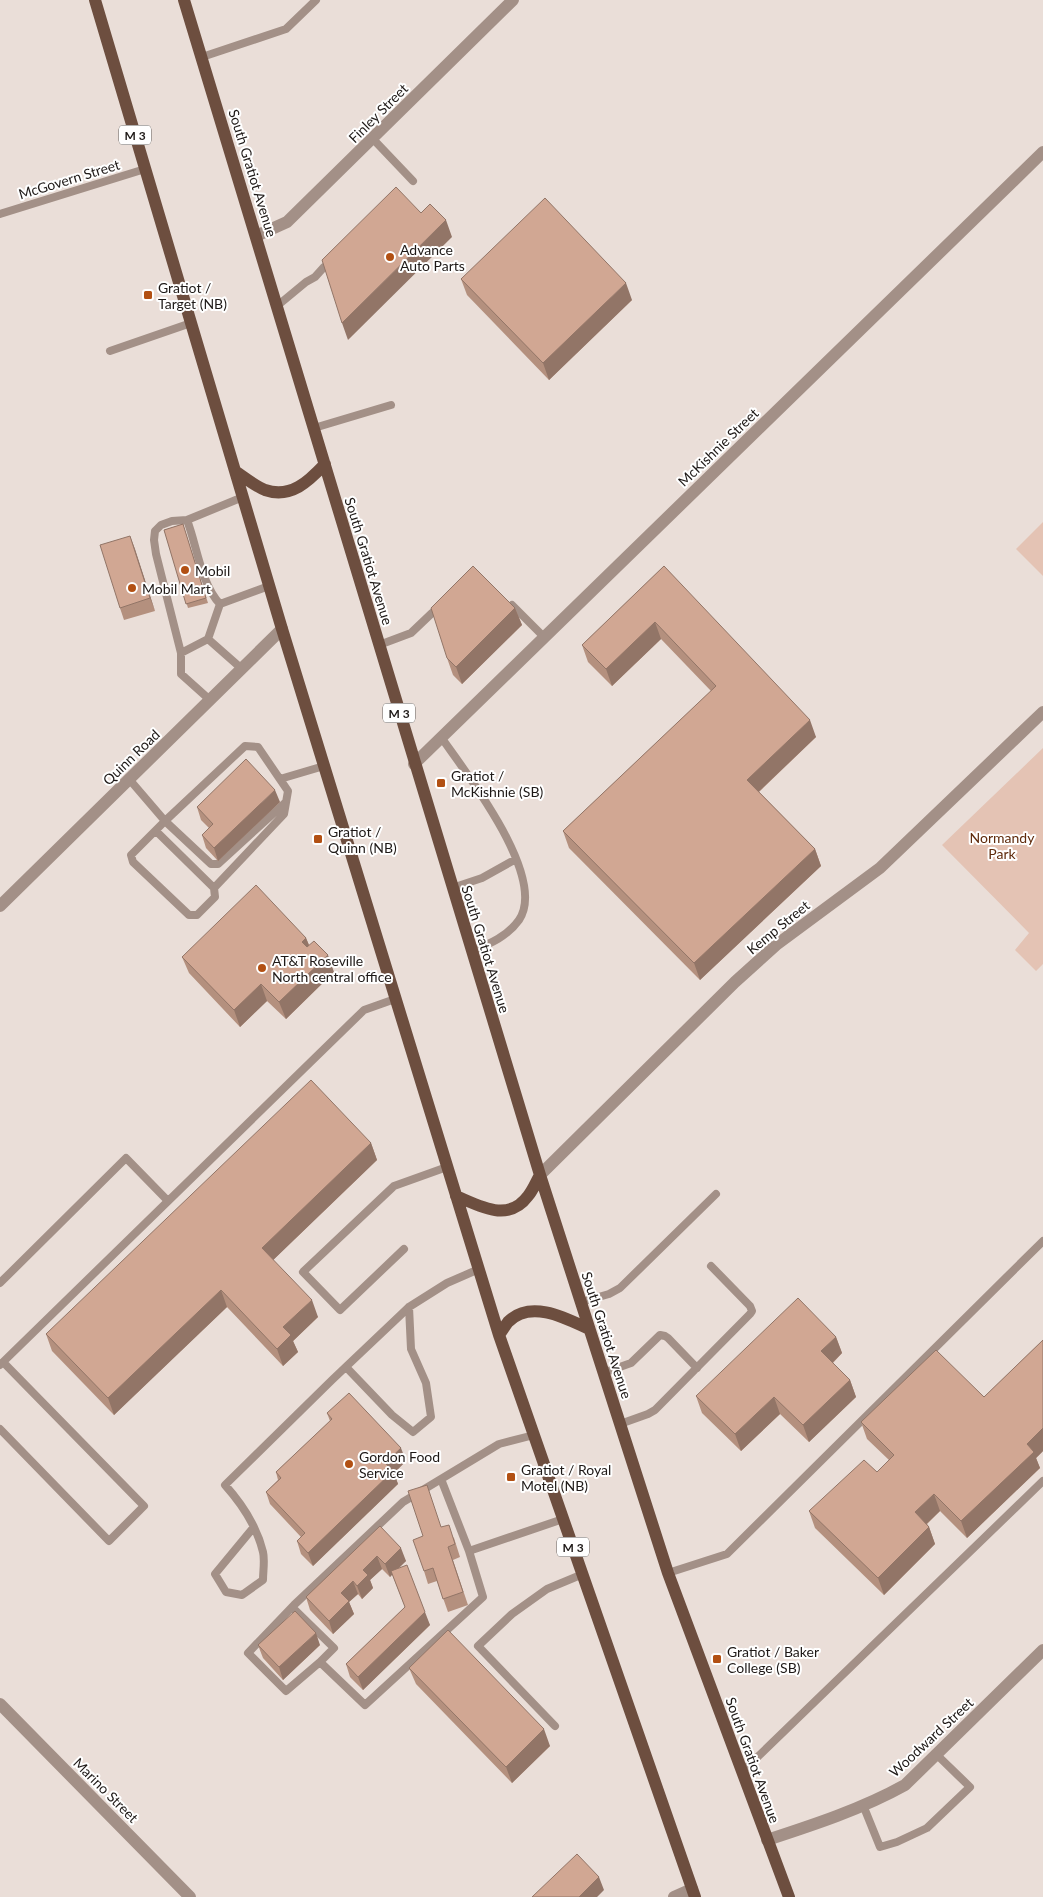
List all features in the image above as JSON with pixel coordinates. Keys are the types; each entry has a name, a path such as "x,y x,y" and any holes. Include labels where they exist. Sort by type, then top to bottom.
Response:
{"main road":[{"name":"M 3","path":"95,0 282,629 499,1335 694,1893"},
{"name":"South Gratiot Avenue","path":"184,0 278,306 414,764 580,1302 668,1573 766,1840 789,1897"},
{"path":"235,472 264,490 279,493 296,489 303,485 325,464"},
{"path":"456,1196 488,1210 504,1212 518,1207 529,1196 540,1175"},
{"path":"499,1335 509,1321 518,1315 530,1311 563,1317 589,1328"}],"street":[{"name":"Finley Street","path":"256,236 286,222 373,140 513,0"},
{"name":"McKishnie Street","path":"414,764 1043,152"},
{"name":"Quinn Road","path":"0,906 282,629"},
{"name":"Kemp Street","path":"540,1175 735,982 776,945 880,868 1043,712"},
{"name":"Woodward Street","path":"766,1840 798,1830 884,1797 905,1785 1043,1650"},
{"name":"Marino Street","path":"0,1704 190,1897"},
{"path":"674,1897 694,1893"}],"lane":[{"path":"202,57 286,29 316,0"},
{"path":"373,140 412,181"},
{"name":"McGovern Street","path":"0,214 145,169"},
{"path":"278,306 306,282 315,277 324,267"},
{"path":"110,351 191,323"},
{"path":"314,428 391,405"},
{"path":"210,700 182,674 181,653 156,554 155,531 161,525 172,521 187,520 243,497"},
{"path":"187,520 205,577 214,598 220,604"},
{"path":"220,604 270,586"},
{"path":"181,653 208,639 220,604"},
{"path":"512,605 544,637"},
{"path":"379,645 412,633 432,613"},
{"path":"208,639 242,669"},
{"path":"441,737 501,825 516,859 526,897 519,919 500,939 472,951"},
{"path":"156,831 214,888 215,896 196,915 189,915 133,862 131,855 165,821 245,746 258,747 288,791 284,814 214,888"},
{"path":"280,780 324,766"},
{"path":"130,779 165,821 211,864 218,864 286,802"},
{"path":"452,888 482,878 516,859"},
{"path":"0,1429 109,1541 144,1506 2,1364 364,1010 395,999"},
{"path":"0,1283 126,1158 168,1201"},
{"path":"404,1249 340,1310 303,1272 394,1186 447,1167"},
{"path":"580,1302 609,1294 620,1288 716,1194"},
{"path":"668,1573 727,1554 1043,1241"},
{"path":"620,1424 656,1410 752,1310 712,1266"},
{"path":"253,1528 215,1574 226,1592 242,1595 263,1580 263,1553 253,1528 242,1504 225,1484 409,1307 447,1283 479,1269"},
{"path":"346,1367 392,1415 413,1432 431,1417 426,1383 411,1349 409,1307"},
{"path":"603,1373 631,1363 660,1335 668,1338 697,1368"},
{"path":"292,1607 334,1648 286,1691 248,1652 292,1607 403,1502 499,1444 534,1435"},
{"path":"320,1662 365,1705 484,1597 442,1479"},
{"path":"742,1772 1043,1481"},
{"path":"469,1551 563,1519"},
{"path":"555,1726 478,1646 512,1614 548,1589 582,1574"},
{"path":"862,1805 880,1847 897,1842 926,1828 970,1787 936,1754"}],"green space":[{"path":"1043,522 1043,576 1016,549"},
{"name":"Normandy Park","path":"1043,748 1043,964 1036,971 1015,950 1029,933 942,845"}],"building":[{"name":"Advance Auto Parts","path":"396,187 421,213 430,204 446,220 342,323 322,260"},
{"path":"545,198 626,283 543,363 461,279"},
{"path":"183,524 206,598 186,604 164,530"},
{"path":"130,536 150,598 120,608 100,545"},
{"path":"473,566 515,608 456,667 447,658 431,608"},
{"path":"664,566 810,720 747,780 815,849 694,963 563,831 716,686 655,622 606,669 582,645"},
{"path":"246,759 275,790 214,848 202,835 213,824 197,807"},
{"name":"AT&T Roseville North central office","path":"256,885 306,938 302,942 307,947 314,941 328,955 279,1002 261,984 234,1010 182,957"},
{"path":"311,1080 371,1143 262,1248 312,1300 283,1327 291,1335 277,1349 221,1290 108,1398 46,1334"},
{"path":"798,1298 836,1337 821,1351 850,1380 803,1425 774,1397 735,1434 696,1396"},
{"path":"1043,1340 1043,1428 1027,1444 1034,1452 961,1521 934,1494 915,1512 929,1527 878,1578 809,1511 864,1460 877,1472 894,1455 861,1422 936,1350 984,1397"},
{"path":"349,1393 401,1448 385,1463 393,1471 308,1553 297,1541 305,1533 266,1492 281,1478 276,1472 332,1419 327,1413"},
{"path":"427,1485 441,1527 449,1525 455,1544 448,1547 463,1592 443,1599 433,1568 424,1571 413,1540 423,1536 408,1491"},
{"path":"380,1526 401,1548 385,1564 377,1556 363,1570 368,1575 357,1586 353,1581 341,1593 349,1601 329,1621 306,1597"},
{"path":"407,1565 425,1612 358,1677 346,1664 405,1607 391,1571"},
{"path":"295,1611 316,1633 279,1667 258,1645"},
{"path":"448,1630 544,1729 506,1767 409,1668"},
{"path":"577,1854 599,1877 579,1897 532,1897"}],"place":[{"name":"Advance Auto Parts","path":"390,257"},
{"name":"Gratiot / Target (NB)","path":"148,295"},
{"name":"Mobil","path":"185,570"},
{"name":"Mobil Mart","path":"132,588"},
{"name":"Gratiot / McKishnie (SB)","path":"441,783"},
{"name":"Gratiot / Quinn (NB)","path":"318,839"},
{"name":"AT&T Roseville North central office","path":"262,968"},
{"name":"Gordon Food Service","path":"349,1464"},
{"name":"Gratiot / Royal Motel (NB)","path":"511,1477"},
{"name":"Gratiot / Baker College (SB)","path":"717,1659"}]}
